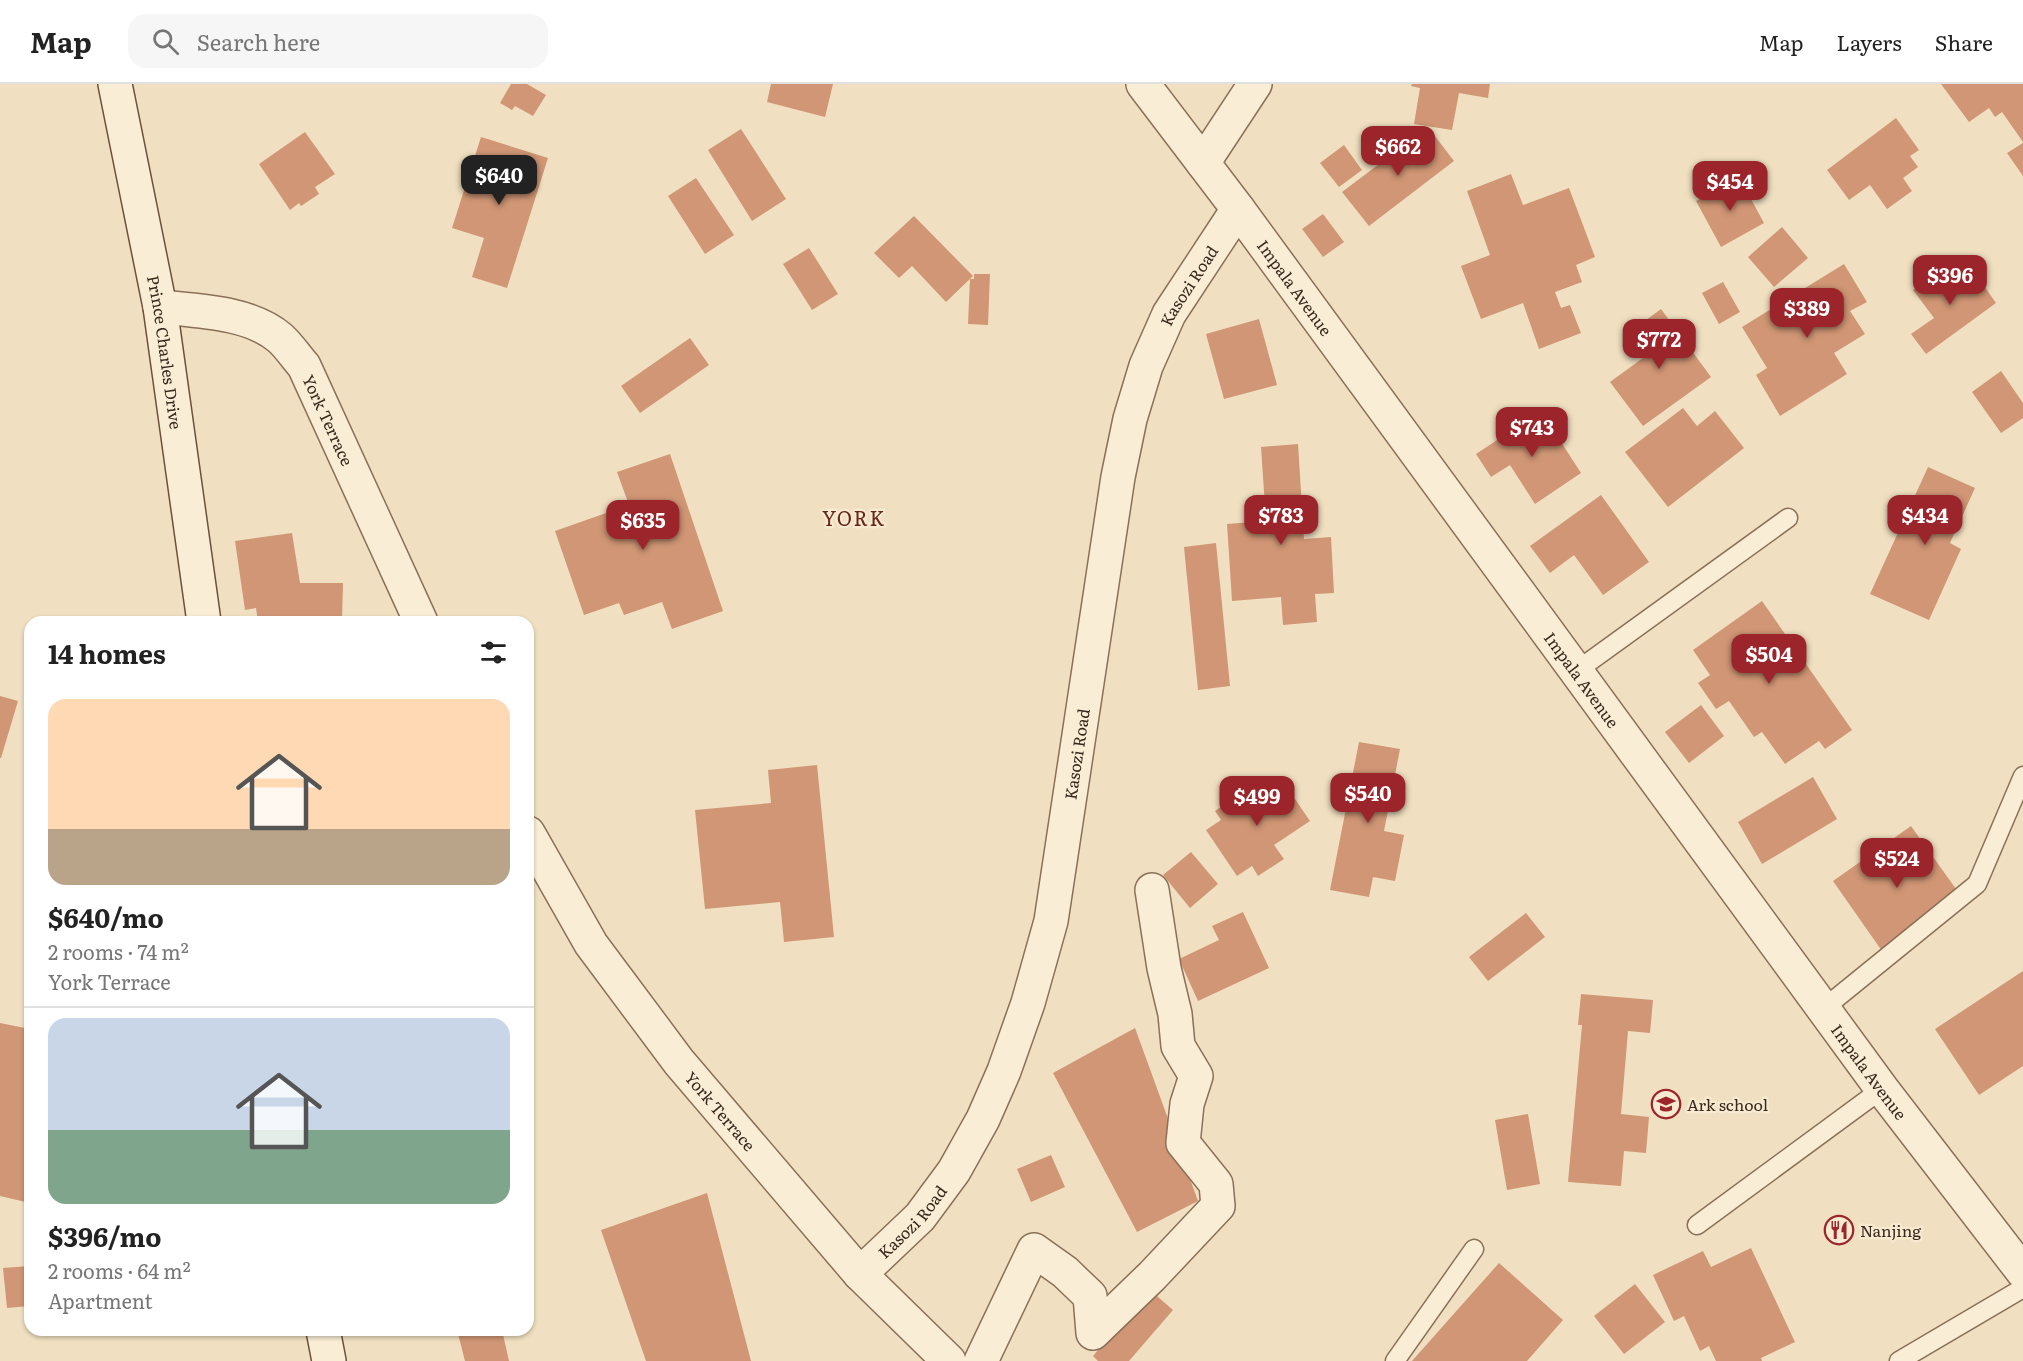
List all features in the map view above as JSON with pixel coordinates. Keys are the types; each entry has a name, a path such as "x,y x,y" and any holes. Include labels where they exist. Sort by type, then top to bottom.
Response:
{"street":[{"name":"Prince Charles Drive","path":"115,84 160,307 203,616"},
{"name":"Impala Avenue","path":"1143,84 1238,209 1882,1089 2023,1272"},
{"path":"1203,163 1255,84"},
{"name":"Kasozi Road","path":"860,1274 920,1216 954,1171 983,1119 1004,1071 1028,1003 1051,921 1118,477 1130,419 1146,366 1169,314 1238,209"},
{"name":"York Terrace","path":"160,307 228,315 254,324 279,337 304,366 418,616"},
{"name":"York Terrace","path":"534,844 591,944 679,1062 860,1274 949,1361"},
{"path":"981,1361 1034,1250 1065,1272 1090,1296 1093,1333 1152,1276 1218,1206 1216,1184 1183,1143 1187,1104 1196,1076 1178,1046 1175,1014 1164,968 1152,890"},
{"path":"324,1336 329,1361"}],"lane":[{"path":"1575,672 1788,518"},
{"path":"1823,1009 1977,884 2023,776"},
{"path":"1697,1225 1882,1089"},
{"path":"1395,1361 1473,1249"},
{"path":"1899,1361 2023,1288"}],"building":[{"path":"511,84 527,84 546,95 533,116 515,106 512,110 500,103"},
{"path":"771,84 833,84 825,117 767,102"},
{"path":"1412,84 1490,84 1488,98 1459,93 1452,130 1414,124 1420,88 1411,86"},
{"path":"1941,84 2023,84 2023,142 2002,112 1995,117 1989,108 1969,122"},
{"path":"1896,118 1919,150 1910,156 1918,167 1903,178 1912,191 1887,209 1870,185 1849,200 1827,170"},
{"path":"1428,127 1454,161 1369,226 1342,192"},
{"path":"741,129 786,199 752,221 708,150"},
{"path":"305,132 335,174 315,187 319,194 301,206 299,203 290,210 259,164"},
{"path":"481,137 548,158 507,288 472,277 484,238 452,228"},
{"path":"2023,143 2023,176 2007,153"},
{"path":"1344,145 1362,170 1339,187 1320,163"},
{"path":"1511,174 1523,205 1569,188 1595,257 1576,265 1582,282 1555,292 1561,308 1570,305 1581,333 1539,349 1523,303 1481,319 1461,266 1490,255 1467,191"},
{"path":"1739,177 1764,223 1721,247 1696,201"},
{"path":"696,178 734,235 705,254 668,196"},
{"path":"1323,214 1344,242 1323,257 1302,229"},
{"path":"914,216 973,276 946,302 912,266 899,278 874,253"},
{"path":"1782,227 1808,258 1774,287 1748,257"},
{"path":"809,248 838,294 812,310 783,264"},
{"path":"1844,264 1867,302 1850,311 1865,334 1834,353 1847,374 1780,416 1756,375 1767,368 1742,327"},
{"path":"1962,266 1977,287 1982,283 1996,303 1926,354 1911,334 1934,318 1913,290 1941,269 1947,277"},
{"path":"974,274 990,274 988,325 968,324 970,279 974,279"},
{"path":"1723,282 1740,312 1719,324 1702,293"},
{"path":"1661,309 1711,377 1643,426 1610,382 1647,355 1630,332"},
{"path":"1259,319 1277,385 1224,399 1206,334"},
{"path":"690,338 709,365 640,413 621,386"},
{"path":"2001,371 2023,403 2023,418 2001,433 1972,392"},
{"path":"1683,408 1697,426 1715,411 1744,448 1668,507 1625,452"},
{"path":"1541,411 1581,473 1535,504 1510,465 1491,477 1476,454"},
{"path":"1298,444 1304,539 1331,537 1334,593 1315,594 1317,622 1283,625 1281,597 1232,601 1227,524 1266,521 1261,447"},
{"path":"670,454 723,611 672,629 662,602 624,615 619,603 584,615 555,531 629,505 617,472"},
{"path":"1928,467 1975,488 1950,543 1961,549 1929,620 1870,594"},
{"path":"1601,495 1649,562 1603,595 1574,555 1550,573 1530,546"},
{"path":"292,533 300,583 343,583 342,616 257,616 256,608 245,610 235,541"},
{"path":"1216,543 1230,686 1198,690 1184,547"},
{"path":"1762,601 1852,730 1825,749 1819,741 1785,764 1762,732 1754,737 1729,701 1716,709 1698,683 1710,675 1693,650"},
{"path":"0,696 18,701 1,758 0,758"},
{"path":"1701,705 1724,736 1689,763 1665,732"},
{"path":"1359,742 1400,749 1384,831 1404,835 1395,881 1373,877 1369,897 1330,890"},
{"path":"817,765 834,937 784,942 780,902 705,909 695,810 771,803 768,770"},
{"path":"1280,777 1310,821 1274,845 1284,859 1258,876 1252,866 1237,876 1206,830 1221,820 1215,811 1243,792 1248,799"},
{"path":"1813,777 1837,819 1762,864 1738,822"},
{"path":"1911,826 1961,896 1882,951 1833,881"},
{"path":"1191,852 1218,884 1190,908 1163,875"},
{"path":"1243,912 1269,968 1198,1001 1179,959 1219,940 1212,926"},
{"path":"1526,913 1545,937 1488,981 1469,957"},
{"path":"2023,971 2023,1066 1979,1095 1935,1029"},
{"path":"1581,994 1653,1000 1650,1033 1628,1031 1621,1114 1649,1117 1646,1153 1624,1151 1621,1186 1568,1182 1582,1025 1578,1025"},
{"path":"0,1023 24,1028 24,1202 0,1196"},
{"path":"1135,1028 1198,1201 1137,1232 1053,1073"},
{"path":"1528,1114 1540,1184 1507,1190 1495,1120"},
{"path":"1051,1155 1065,1187 1031,1202 1017,1169"},
{"path":"707,1193 751,1361 646,1361 601,1230"},
{"path":"1751,1248 1795,1342 1761,1358 1762,1361 1716,1361 1709,1346 1700,1351 1684,1316 1674,1321 1653,1275 1703,1251 1711,1267"},
{"path":"1499,1263 1563,1320 1527,1361 1412,1361"},
{"path":"24,1266 24,1307 7,1308 3,1268"},
{"path":"1635,1284 1665,1322 1624,1354 1594,1316"},
{"path":"1150,1290 1173,1310 1129,1361 1098,1361 1093,1356"},
{"path":"459,1336 503,1336 509,1361 465,1361"}],"place":[{"name":"Ark school","path":"1666,1104"},
{"name":"Nanjing","path":"1839,1230"}],"district":[{"name":"YORK","path":"854,517"}]}
